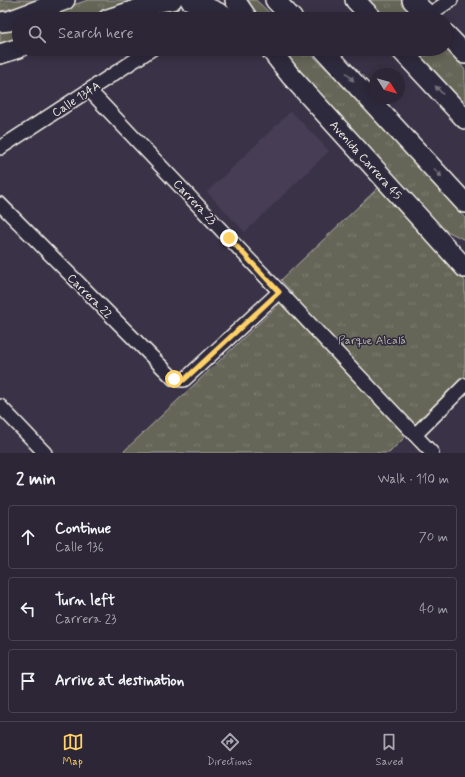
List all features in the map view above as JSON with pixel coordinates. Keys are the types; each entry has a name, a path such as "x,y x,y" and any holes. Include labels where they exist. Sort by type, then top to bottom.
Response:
{"highway":[{"path":"33,12 65,0"},
{"path":"129,12 160,2 172,0"},
{"path":"190,0 203,12"},
{"path":"235,0 243,12"},
{"path":"275,0 287,12"},
{"path":"355,0 366,12"},
{"path":"412,0 425,12"},
{"path":"0,22 12,20"},
{"path":"455,43 465,58"},
{"path":"0,54 12,50"},
{"path":"270,56 290,75"},
{"name":"Avenida Carrera 45","path":"275,56 290,75 465,268"},
{"path":"329,56 465,203"},
{"path":"406,56 465,119"},
{"path":"418,217 465,247"}],"street":[{"path":"436,12 452,0"},
{"name":"Calle 134A","path":"0,148 141,56"},
{"name":"Carrera 23","path":"89,90 432,453"},
{"name":"Carrera 22","path":"0,204 174,379 184,380 279,292"},
{"path":"415,434 465,385"},
{"path":"0,406 45,453"}],"shaded area":[{"path":"291,111 329,151 245,232 207,192"}],"green space":[{"path":"0,0 42,0 0,11"},
{"path":"88,0 138,0 101,12 53,12"},
{"path":"243,0 256,0 269,12 251,12"},
{"path":"366,0 404,0 417,12 377,12"},
{"path":"12,25 12,41 0,45 0,29"},
{"path":"453,54 465,70 465,105 420,56 453,56"},
{"path":"285,56 313,56 351,93 465,218 465,240 445,230 426,216"},
{"name":"Parque Alcalá","path":"379,187 465,281 465,377 389,453 122,453 292,292 281,280"}],"route":[{"path":"174,379 179,381 184,380 279,292 229,238"}]}
